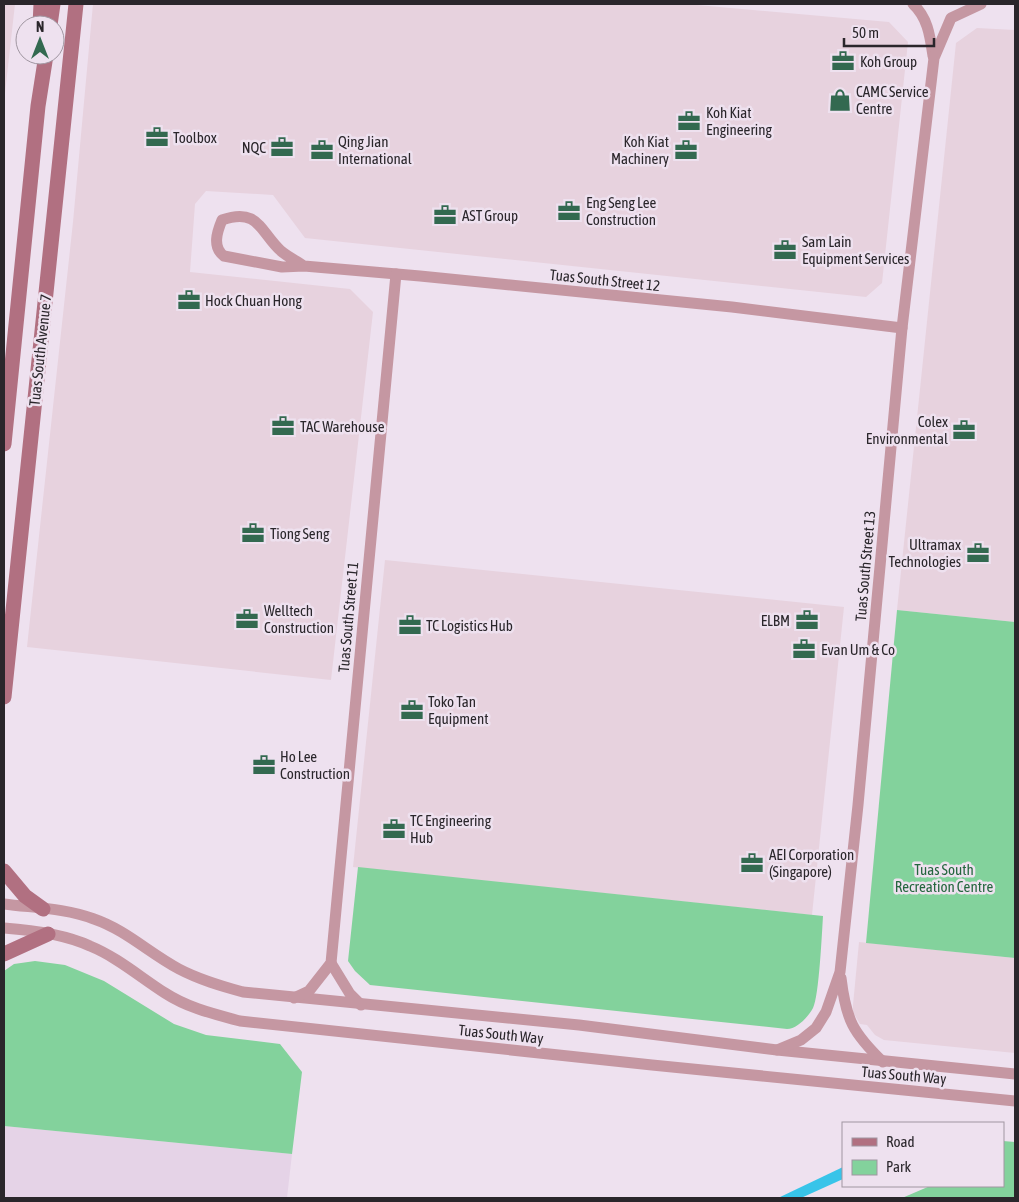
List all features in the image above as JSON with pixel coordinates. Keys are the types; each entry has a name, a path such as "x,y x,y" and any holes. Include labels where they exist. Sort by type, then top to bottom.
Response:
{"street":[{"name":"Tuas South Avenue 7","path":"4,696 76,4"},
{"name":"Tuas South Street 13","path":"913,4 922,15 929,30 934,58"},
{"name":"Tuas South Street 13","path":"777,1050 800,1040 816,1028 826,1012 840,972 858,805 902,328 934,58 951,18 981,4"},
{"path":"37,65 36,86 38,106"},
{"name":"Tuas South Avenue 7","path":"4,444 8,364 44,65"},
{"name":"Tuas South Street 12","path":"304,266 281,251 255,221 235,216 222,220 217,232 217,244 220,253 224,256 282,267 304,266 396,274 732,308 902,328"},
{"name":"Tuas South Street 11","path":"331,963 396,274"},
{"path":"4,871 25,896 43,909"},
{"name":"Tuas South Way","path":"4,904 63,910 95,919 134,938 178,968 209,982 243,992 579,1025 883,1062 1015,1074"},
{"name":"Tuas South Way","path":"4,928 48,934 90,945 137,973 166,994 202,1012 240,1020 652,1065 1015,1101"},
{"path":"4,954 48,934"},
{"path":"294,998 309,990 331,963 350,994 361,1005"},
{"path":"840,972 849,1020 865,1045 883,1062"}],"shaded area":[{"path":"4,4 15,4 4,102"},
{"path":"93,4 686,4 889,22 908,42 882,283 866,297 305,238 273,195 206,191 195,204 190,272 350,289 373,312 331,680 27,647 73,222"},
{"path":"977,28 1015,30 1015,622 897,610 956,43"},
{"path":"385,560 844,607 812,915 353,867"},
{"path":"859,942 1015,958 1015,1053 884,1040 875,1035 867,1025 860,1024 853,1012"},
{"path":"4,1126 292,1154 287,1198 4,1198"}],"green space":[{"name":"Tuas South Recreation Centre","path":"897,610 1015,622 1015,958 866,943"},
{"path":"358,867 823,916 815,1002 813,1008 802,1022 795,1027 787,1029 370,985 355,971 348,961"},
{"path":"35,961 65,965 104,981 174,1024 206,1035 280,1044 302,1072 292,1154 4,1126 4,971 14,964"},
{"path":"1004,1141 1015,1142 1015,1198 902,1198 928,1187 1004,1187"}],"water":[{"path":"842,1167 842,1179 801,1198 778,1198"}],"place":[{"name":"Koh Group","path":"843,61"},
{"name":"CAMC Service Centre","path":"840,100"},
{"name":"Koh Kiat Engineering","path":"689,121"},
{"name":"Toolbox","path":"157,137"},
{"name":"NQC","path":"282,147"},
{"name":"Qing Jian International","path":"322,150"},
{"name":"Koh Kiat Machinery","path":"686,150"},
{"name":"Eng Seng Lee Construction","path":"569,211"},
{"name":"AST Group","path":"445,215"},
{"name":"Sam Lain Equipment Services","path":"785,250"},
{"name":"Hock Chuan Hong","path":"189,300"},
{"name":"TAC Warehouse","path":"283,426"},
{"name":"Colex Environmental","path":"964,430"},
{"name":"Tiong Seng","path":"253,533"},
{"name":"Ultramax Technologies","path":"978,553"},
{"name":"Welltech Construction","path":"247,619"},
{"name":"ELBM","path":"807,620"},
{"name":"TC Logistics Hub","path":"410,625"},
{"name":"Evan Um & Co","path":"804,649"},
{"name":"Toko Tan Equipment","path":"412,710"},
{"name":"Ho Lee Construction","path":"264,765"},
{"name":"TC Engineering Hub","path":"394,829"},
{"name":"AEI Corporation (Singapore)","path":"752,863"}]}
